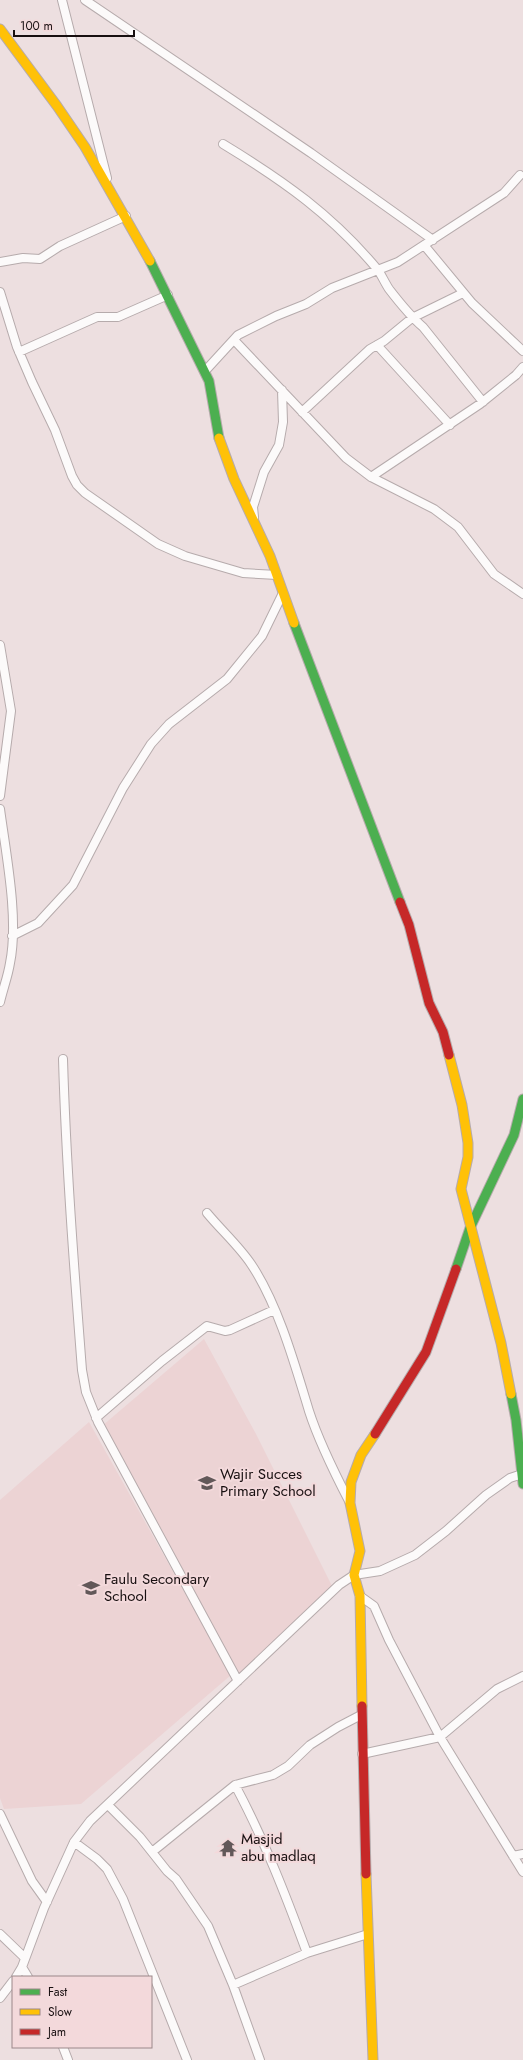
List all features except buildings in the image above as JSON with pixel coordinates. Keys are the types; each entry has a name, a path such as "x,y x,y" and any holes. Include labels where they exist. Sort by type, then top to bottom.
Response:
{"street":[{"path":"62,0 109,188"},
{"path":"85,0 311,153 433,240"},
{"path":"0,29 64,116 126,216 168,295 205,371 209,381 219,439 234,479 277,575 406,918 428,1003 443,1032 462,1105 468,1143 468,1156 461,1189 469,1215 470,1228 501,1344 516,1420 523,1484"},
{"path":"223,144 291,187 315,206 379,272 388,288 412,318 423,327 483,402"},
{"path":"205,371 235,341 238,335 276,316 306,304 332,288 379,272 398,262 504,193 520,176"},
{"path":"0,262 23,258 40,259 60,246 126,216"},
{"path":"424,245 463,293 523,351"},
{"path":"0,292 19,352 55,430 76,486 158,544 185,556 243,573 277,575"},
{"path":"302,412 376,345 384,341 412,318 463,293"},
{"path":"19,352 97,317 118,317 168,295"},
{"path":"235,341 346,458 371,477 434,509 458,527 494,574 523,594"},
{"path":"376,345 450,425"},
{"path":"371,477 483,402 516,375 523,367"},
{"path":"257,528 252,513 253,507 264,472 279,445 283,422 282,390"},
{"path":"12,936 38,923 73,885 123,788 151,744 169,724 227,679 262,636 283,594"},
{"path":"0,645 11,711 0,796"},
{"path":"0,809 11,897 12,936 10,962 0,1002"},
{"path":"63,1059 65,1136 82,1370 86,1392 96,1418 238,1681"},
{"path":"373,2060 370,2016 362,1754 362,1647 360,1596 354,1574 360,1551 350,1503 350,1482 361,1455 426,1352 438,1322 470,1228 514,1135 523,1099"},
{"path":"207,1213 251,1264 274,1310 290,1350 309,1412 328,1458 350,1503"},
{"path":"96,1418 207,1326 225,1331 230,1330 274,1310"},
{"path":"17,1976 22,1967 47,1902 74,1842 90,1821 320,1601 354,1574 380,1571 415,1555 446,1531 486,1495 510,1478 522,1474"},
{"path":"360,1596 374,1606 389,1640 440,1737 523,1872"},
{"path":"362,1754 440,1737 497,1689 523,1676"},
{"path":"152,1852 235,1785 273,1775 288,1766 310,1745 338,1727 362,1715"},
{"path":"235,1785 266,1848 294,1914 307,1953"},
{"path":"108,1805 152,1852 166,1871 176,1879 208,1926 233,1985 260,2060"},
{"path":"0,1814 32,1881 47,1902"},
{"path":"74,1842 97,1859 107,1869 123,1899 187,2060"},
{"path":"513,1856 523,1854"},
{"path":"0,1934 25,1958"},
{"path":"233,1985 307,1953 368,1934"},
{"path":"22,1967 27,1976"},
{"path":"0,1998 12,1982"},
{"path":"63,2048 68,2060"}],"shaded area":[{"name":"Wajir Succes Primary School","path":"204,1339 256,1434 332,1586 239,1678 102,1426"},
{"name":"Faulu Secondary School","path":"89,1422 231,1675 81,1804 4,1809 0,1798 0,1500"}],"traffic: fast":[{"path":"150,261 209,381 219,438"},
{"path":"294,623 400,902"},
{"path":"456,1269 470,1228 514,1135 523,1099"},
{"path":"511,1394 516,1420 523,1484"}],"traffic: slow":[{"path":"0,29 57,106 85,147 150,261"},
{"path":"219,438 234,479 270,556 294,623"},
{"path":"449,1055 462,1105 468,1143 468,1157 461,1189 501,1343 511,1394"},
{"path":"362,1706 360,1596 354,1575 360,1551 350,1503 351,1482 361,1455 375,1434"},
{"path":"366,1874 373,2060"}],"traffic: jam":[{"path":"400,902 409,925 429,1003 443,1032 449,1055"},
{"path":"375,1434 426,1352 456,1269"},
{"path":"362,1706 366,1874"}],"place":[{"name":"Wajir Succes Primary School","path":"207,1483"},
{"name":"Faulu Secondary School","path":"91,1588"},
{"name":"Masjid abu madlaq","path":"228,1848"}]}
